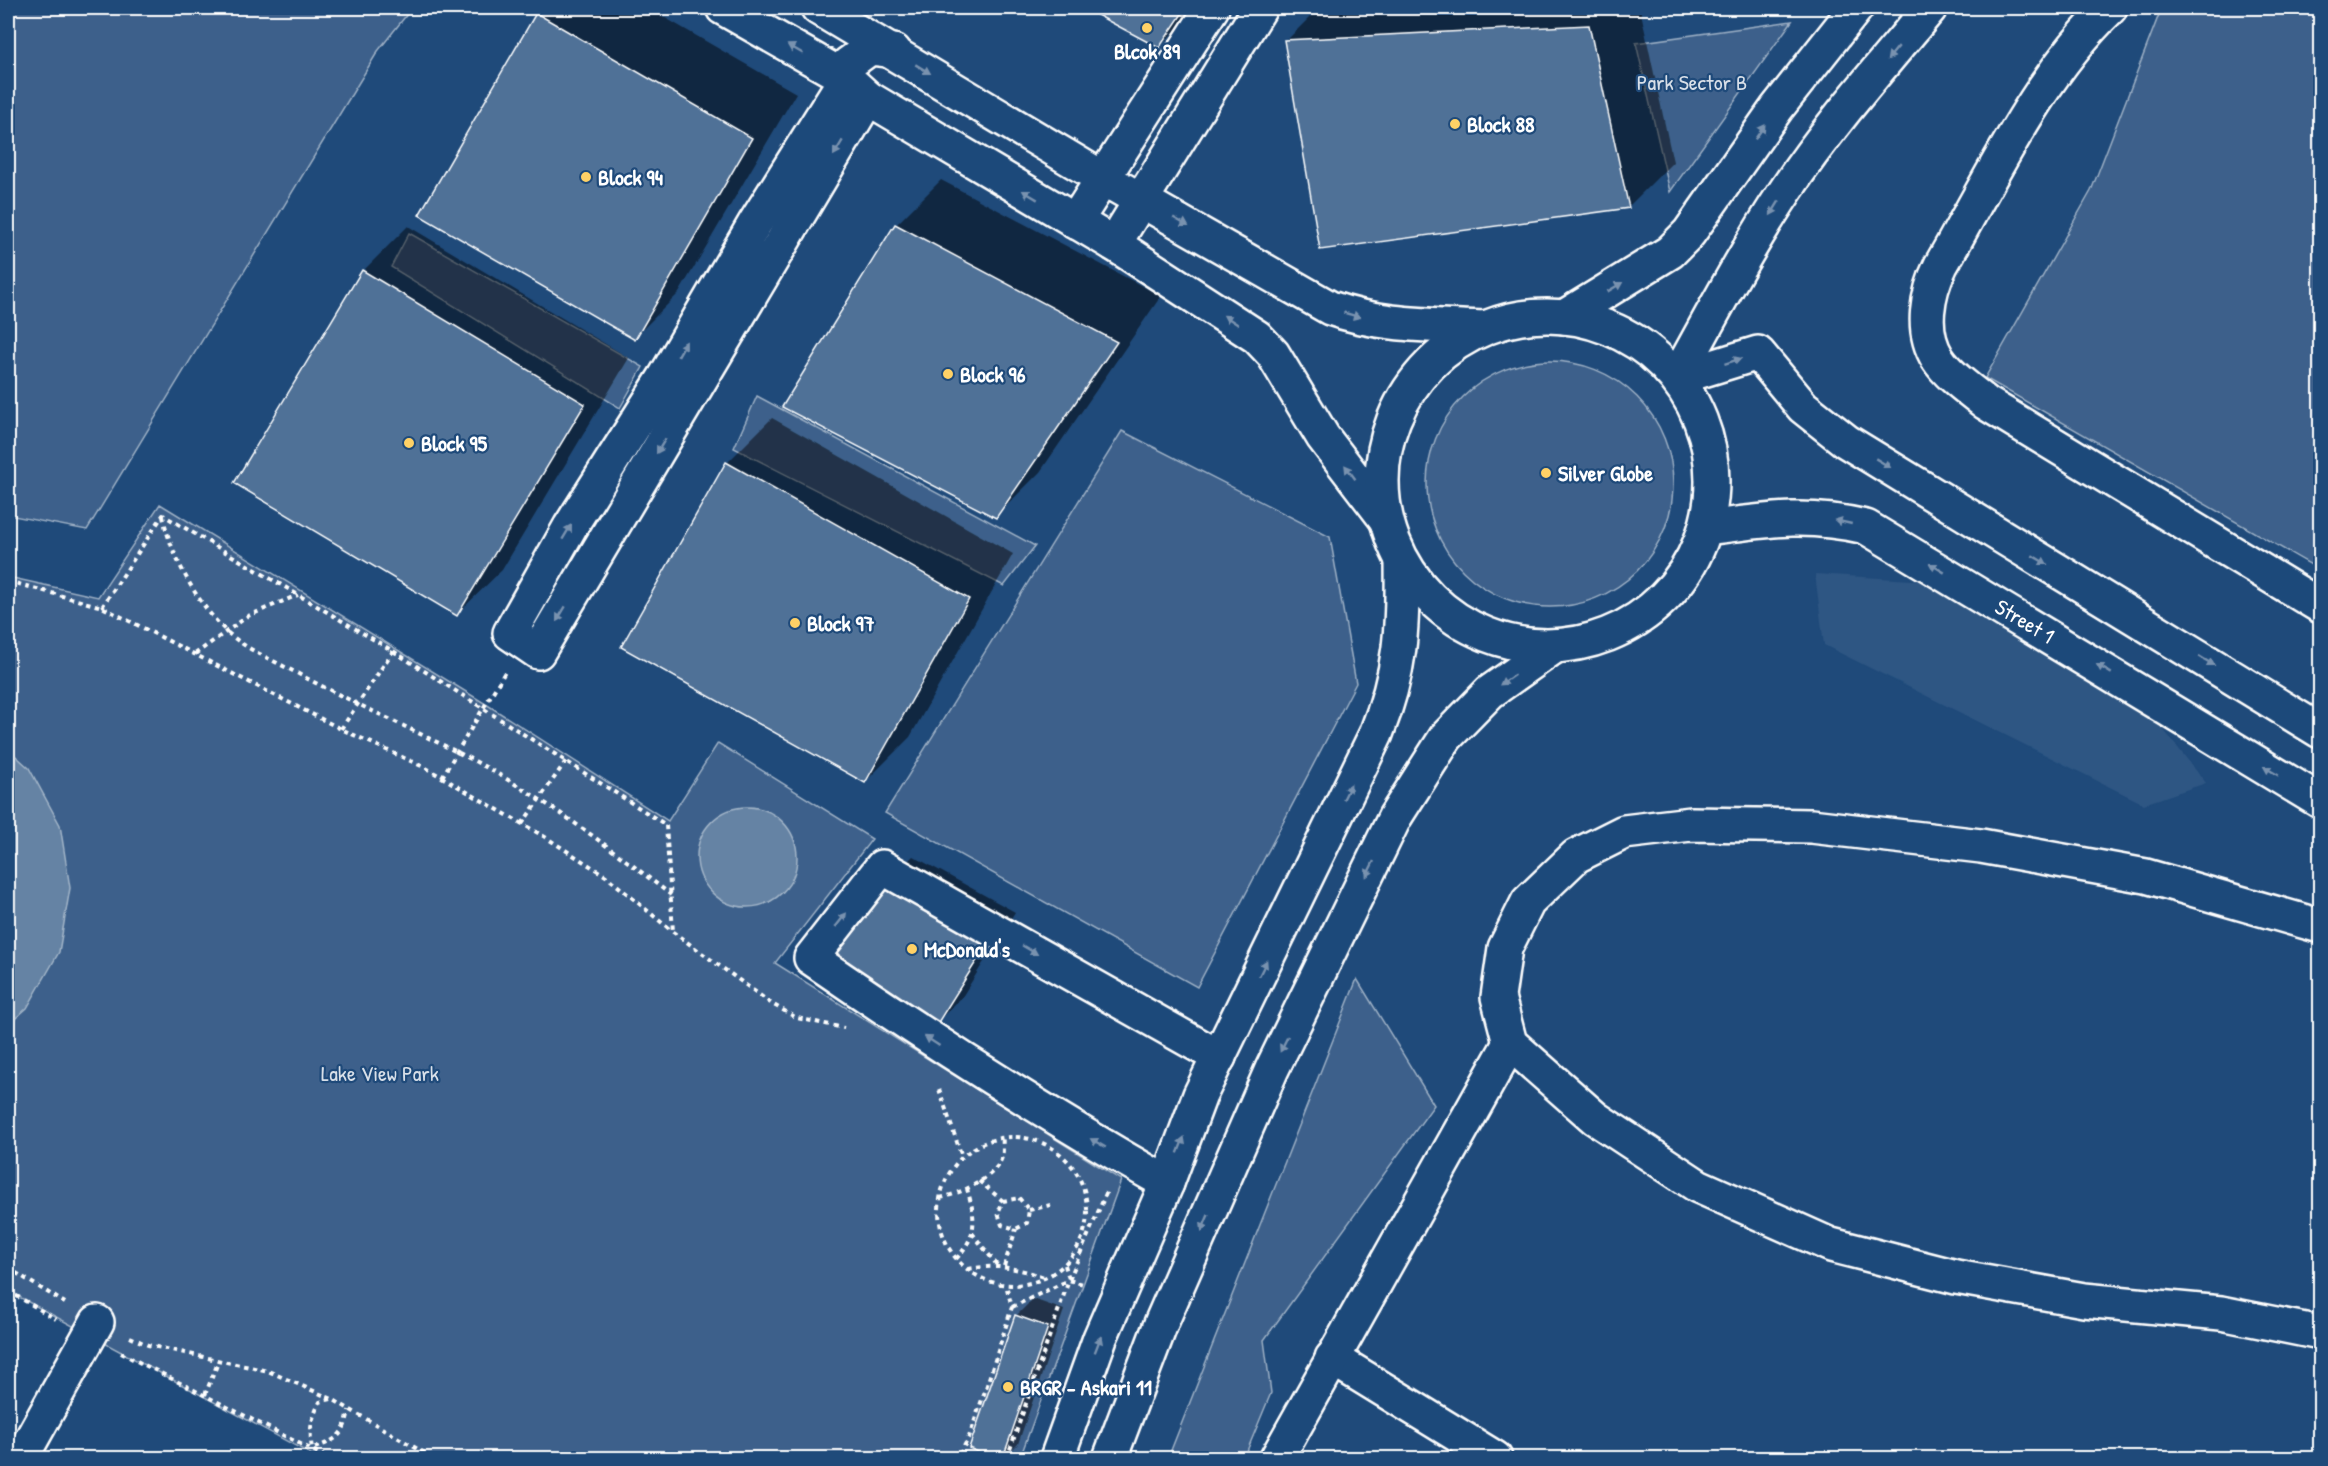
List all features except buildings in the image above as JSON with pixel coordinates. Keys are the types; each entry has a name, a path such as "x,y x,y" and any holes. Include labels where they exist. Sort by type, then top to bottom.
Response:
{"street":[{"path":"723,8 1114,244 1257,337 1273,354 1323,436 1385,518 1402,561 1429,598 1466,626 1509,642 1555,646 1595,640 1633,623 1665,597 1690,565 1706,528 1713,489 1710,449 1697,412 1677,378 1654,355 1627,337 1596,323 1564,317 1519,319 1484,328 1450,347 1428,366 1399,405 1386,441 1381,479 1385,518"},
{"path":"818,8 894,51 1104,179 1330,308 1369,320 1390,323 1484,328"},
{"path":"1075,222 1212,8"},
{"path":"1114,244 1260,8"},
{"path":"1564,317 1670,252 1689,233 1777,108 1856,8"},
{"path":"1677,378 1751,246 1787,189 1834,123 1930,8"},
{"path":"2110,8 2073,45 2011,144 1947,255 1932,285 1928,333 1938,358 1956,378 1986,403 2320,606"},
{"path":"857,88 848,64 870,48 894,51"},
{"path":"524,642 538,652 678,387 857,88"},
{"path":"1677,378 1758,353 1803,407 1846,441 2320,731"},
{"name":"Street 1","path":"1706,528 1790,517 1834,519 1866,527 2320,801"},
{"path":"1056,1458 1100,1338 1167,1183 1200,1095 1376,734 1390,699 1398,664 1403,624 1402,561"},
{"path":"1110,1458 1162,1321 1272,1069 1395,817 1446,736 1490,692 1555,646"},
{"path":"2320,926 2146,876 1981,846 1811,826 1691,824 1624,832 1576,856 1528,902 1505,948 1497,997 1510,1043 1595,1118 1698,1186 1831,1245 1956,1277 2084,1300 2221,1313 2320,1333"},
{"path":"1167,1183 1073,1130 927,1039 811,958 882,867 1219,1057"},
{"path":"1277,1458 1510,1043"},
{"path":"21,1458 93,1330"},
{"path":"1332,1358 1495,1458"}],"path":[{"path":"163,515 393,651 666,825 673,932"},
{"path":"102,607 163,515"},
{"path":"163,515 167,538 179,564 204,604 226,631 270,659 458,752 540,799 671,895"},
{"path":"8,581 102,607 341,729 442,777 606,876 673,932 772,1004 797,1018 852,1031"},
{"path":"195,654 248,616 298,595"},
{"path":"442,777 524,642"},
{"path":"341,729 393,651"},
{"path":"522,824 566,761"},
{"path":"936,1083 962,1157"},
{"path":"940,1198 958,1194 979,1181 1002,1158 1003,1137"},
{"path":"1003,1137 1033,1140 1061,1154 1075,1169 1084,1188 1088,1209 1086,1229 1078,1249 1065,1265 1047,1278 1027,1284 1006,1285 985,1280 967,1269 956,1258 945,1240 939,1220 940,1198 952,1169 962,1157 981,1144 1003,1137"},
{"path":"979,1181 1003,1201"},
{"path":"1007,1458 1069,1280 1109,1182"},
{"path":"956,1258 968,1245 971,1233 974,1214 967,1189"},
{"path":"1003,1201 1019,1198 1029,1210 1027,1223 1016,1229 1004,1266"},
{"path":"1003,1201 998,1213 1002,1225 1016,1229"},
{"path":"1029,1210 1055,1204"},
{"path":"971,1233 998,1265"},
{"path":"967,1269 998,1265 1047,1278"},
{"path":"1065,1265 1069,1280"},
{"path":"8,1268 93,1330 148,1345 268,1371 332,1399 432,1458"},
{"path":"1012,1307 1069,1280 1092,1286"},
{"path":"951,1458 961,1452 976,1418 1012,1307 1006,1285"},
{"path":"8,1291 93,1330 205,1395 328,1458"},
{"path":"205,1395 219,1359"},
{"path":"312,1449 309,1431 313,1415 320,1402 332,1399"},
{"path":"312,1449 336,1440 347,1424 349,1410"},
{"path":"961,1452 976,1458"}],"shaded area":[{"path":"1815,574 1927,581 2159,724 2206,783 2144,804 1824,645"},
{"path":"8,749 29,768 60,825 70,888 59,952 27,1008 8,1025"},
{"path":"747,807 766,811 783,821 793,838 797,857 793,876 783,893 766,903 747,907 728,903 711,893 701,876 697,857 701,838 711,821 728,811"}],"green space":[{"path":"8,8 412,8 378,51 87,530 8,515"},
{"path":"2164,8 2320,8 2320,570 1985,378 2091,191 2160,12"},
{"name":"Park Sector B","path":"1792,21 1670,192 1636,43"},
{"path":"409,233 643,367 620,408 391,267"},
{"path":"1562,361 1586,366 1608,375 1619,381 1637,397 1653,415 1664,437 1671,460 1673,484 1671,508 1664,531 1653,553 1637,571 1619,587 1586,602 1562,607 1538,607 1514,602 1481,587 1447,553 1436,531 1429,508 1427,472 1432,448 1447,415 1481,381 1503,370 1526,363"},
{"path":"757,396 1035,546 1004,586 734,448"},
{"path":"1122,431 1330,537 1356,683 1197,987 885,813"},
{"name":"Lake View Park","path":"160,504 489,706 668,821 718,743 872,839 775,963 1121,1180 1020,1458 318,1458 8,1291 8,577 98,597"},
{"path":"1357,979 1434,1105 1264,1340 1271,1393 1244,1458 1168,1458"}],"place":[{"name":"Blcok 89","path":"1147,28"},
{"name":"Block 88","path":"1455,124"},
{"name":"Block 94","path":"586,177"},
{"name":"Block 96","path":"948,374"},
{"name":"Block 95","path":"409,443"},
{"name":"Silver Globe","path":"1546,473"},
{"name":"Block 97","path":"795,623"},
{"name":"McDonald's","path":"912,949"},
{"name":"BRGR - Askari 11","path":"1008,1387"}]}
